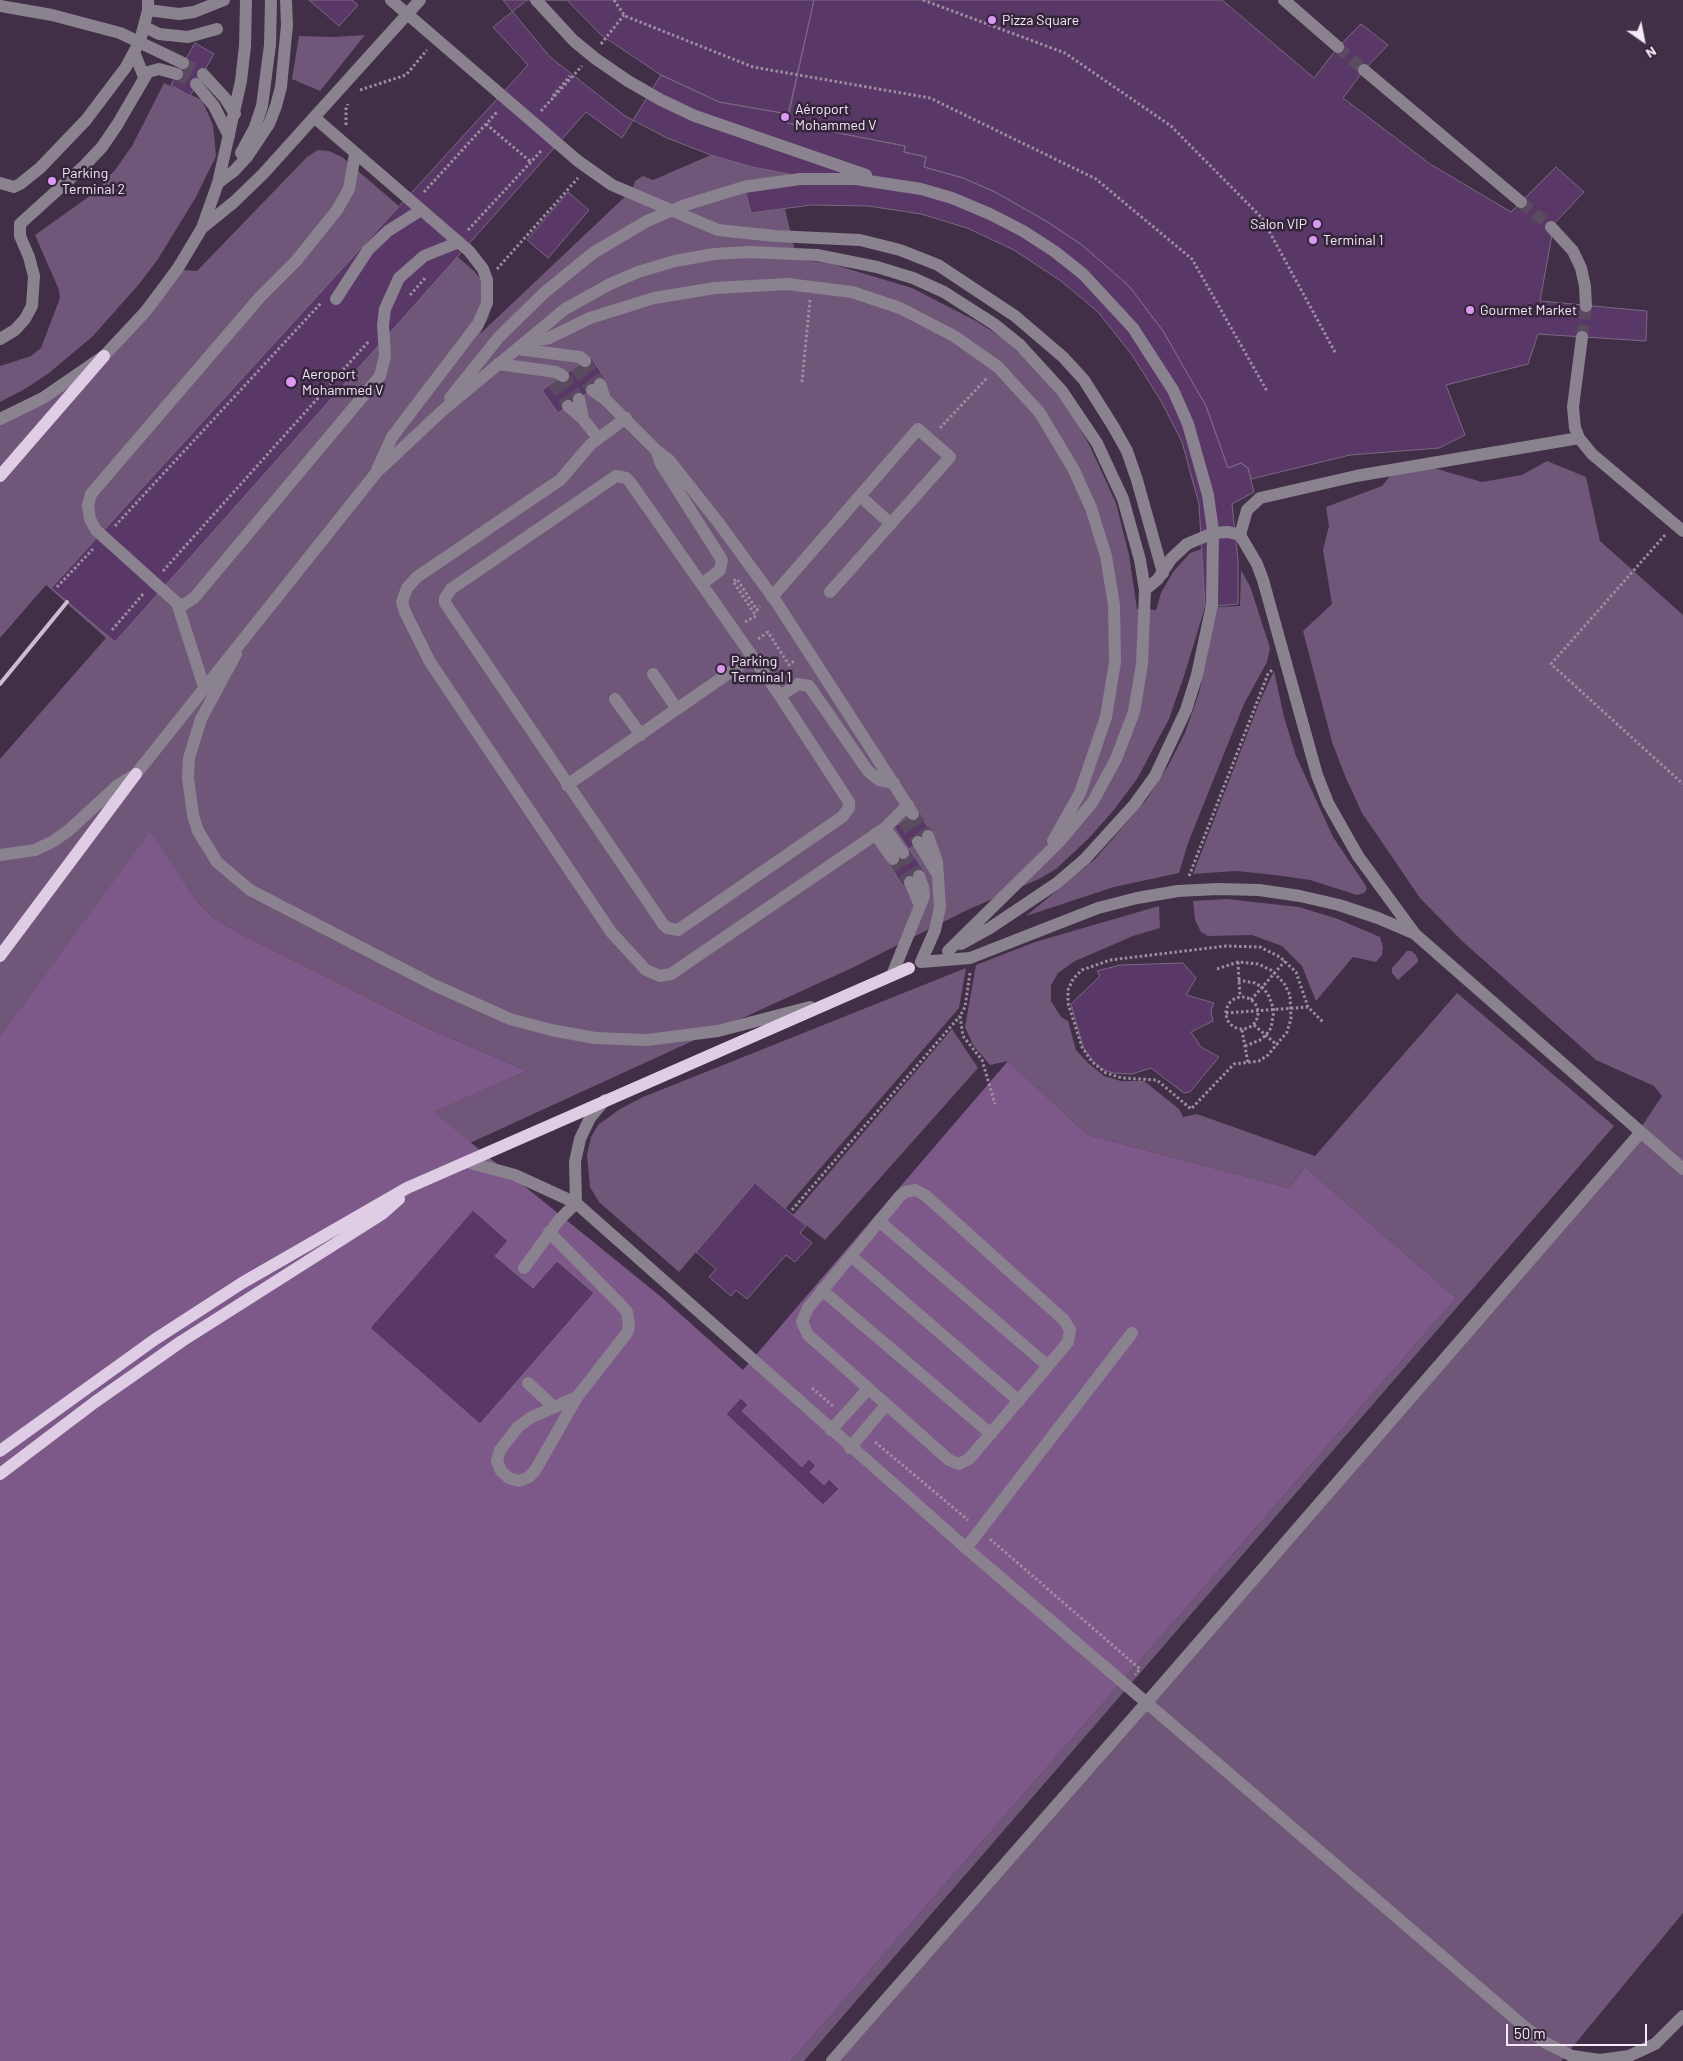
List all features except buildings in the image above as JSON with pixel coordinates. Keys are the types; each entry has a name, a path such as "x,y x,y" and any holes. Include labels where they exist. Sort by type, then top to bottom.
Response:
{"main road":[{"path":"0,476 104,356"},
{"path":"0,956 136,774"},
{"path":"0,1451 83,1389 226,1293 407,1188 909,968"},
{"path":"0,1474 95,1402 182,1341 382,1214 407,1188"}],"street":[{"path":"0,183 14,187 40,168 86,120 107,94 137,46 145,27 148,5 179,14 194,12 224,0"},
{"path":"0,419 43,398 104,356 146,311 178,268 202,228 218,183 235,114 246,46 246,0"},
{"path":"218,183 245,147 262,106 270,45 271,0"},
{"path":"218,183 234,171 247,157 269,124 276,106 282,87 286,0"},
{"path":"391,0 587,168 612,185 718,230 776,236 860,240 920,256 956,275 1035,330 1063,356 1100,403 1132,466 1163,573"},
{"path":"202,228 249,188 315,118 420,0"},
{"path":"536,0 574,41 596,59 628,81 661,100 695,116 884,182 952,198 990,214 1023,231 1083,274 1134,328 1173,390 1188,424 1202,470 1213,531 1212,605 1198,674 1186,710 1155,776 1134,806 1085,859 1057,882 990,928 948,951 909,968"},
{"path":"1284,0 1338,47"},
{"path":"0,6 82,22 137,46 180,68 159,69 148,72 118,125 102,147 84,166 20,224 20,236 29,257 34,276 32,306 25,320 15,330 0,339"},
{"path":"145,27 159,34 181,37 203,34 217,29"},
{"path":"137,46 144,77"},
{"path":"1364,70 1521,202"},
{"path":"229,136 200,79 225,98 235,114"},
{"path":"315,118 421,210 462,237 477,259 487,280 487,303 478,324 392,438 376,473"},
{"path":"355,154 349,189 337,210 296,261 260,297 91,494 88,506 90,519 96,530 177,603 183,605 194,598 380,376 385,356 383,325 385,309 390,293 399,278 424,256 462,237"},
{"path":"442,411 479,360 544,293 593,253 647,221 704,198 772,182 828,178 884,182"},
{"path":"331,298 373,245 388,231 421,210"},
{"path":"1551,226 1573,251 1581,268 1585,286 1586,306"},
{"path":"775,252 776,236"},
{"path":"0,855 35,850 52,842 68,832 118,785 136,774 244,636 376,473 442,411 577,302 638,272 675,261 714,254 775,252 817,255 877,267 913,278 944,292 994,324 1020,345 1062,391 1081,416 1104,457 1123,500 1140,560 1145,590 1139,689 1126,736 1105,782 1092,802 1060,841 948,951"},
{"path":"944,292 956,275"},
{"path":"522,345 550,338 590,318 623,307 688,291 744,285 812,286 852,292 900,308 954,336 998,367 1026,396 1053,432 1074,470 1091,508 1106,556 1114,605 1115,662 1112,690 1098,744 1071,810 1043,858"},
{"path":"1582,337 1573,407 1575,428 1579,438 1592,454 1679,528"},
{"path":"522,345 561,355 580,364"},
{"path":"498,364 538,369 558,380"},
{"path":"596,387 604,398 626,418 656,450 669,460 772,596 894,783 906,814 668,975 657,976 646,970 611,932 430,662 405,612 402,602 407,588 413,580 560,480 598,438 626,418"},
{"path":"574,402 598,438"},
{"path":"772,596 861,497 918,429 950,457 830,592"},
{"path":"1579,438 1356,476 1260,498 1247,510 1240,535 1257,564 1263,580 1308,746 1328,803 1358,856 1415,934 1683,1169"},
{"path":"656,450 661,464 722,560 720,570 702,584"},
{"path":"621,476 630,482 752,657 847,797 849,808 842,817 683,928 672,930 663,924 567,785 448,608 445,598 447,592 611,479 621,476"},
{"path":"861,497 891,524"},
{"path":"1145,590 1163,573 1178,551 1199,537 1220,532 1240,535"},
{"path":"177,603 204,687"},
{"path":"244,636 228,672 201,719 189,758 188,778 193,815 207,847 217,862 250,890 434,984 510,1018 551,1030 595,1038 647,1040 718,1031 829,1002"},
{"path":"567,785 752,657"},
{"path":"653,674 678,709"},
{"path":"780,696 793,686 804,684 809,686 868,771 880,780 894,783"},
{"path":"615,699 640,734"},
{"path":"880,831 898,856"},
{"path":"921,962 938,919 936,855 923,839"},
{"path":"892,976 921,909 914,879"},
{"path":"921,962 970,958 1098,908 1137,898 1186,891 1218,889 1259,890 1300,896 1362,913 1415,934"},
{"path":"524,1268 549,1232 576,1203 574,1162 580,1139 590,1118 606,1100"},
{"path":"832,2061 1641,1132"},
{"path":"467,1162 515,1175 576,1203 850,1448 1526,2028 1546,2043 1572,2056 1600,2060 1629,2056 1655,2044 1683,2016"},
{"path":"915,1190 925,1195 1068,1324 1070,1330 1068,1342 991,1434 964,1463 953,1463 868,1389 804,1329 804,1314 851,1256 904,1192 915,1190"},
{"path":"879,1221 1048,1366"},
{"path":"549,1232 622,1306 629,1319 627,1333 577,1397 536,1469 529,1476 519,1481 509,1478 501,1471 497,1461 500,1450 508,1438 530,1418 577,1397"},
{"path":"851,1256 1018,1401"},
{"path":"822,1290 991,1434"},
{"path":"966,1548 1132,1333"},
{"path":"528,1383 554,1407"},
{"path":"831,1430 868,1389"},
{"path":"850,1448 886,1405"}],"path":[{"path":"614,0 625,16 753,66 930,98 1096,179 1192,259 1267,391"},
{"path":"922,0 1065,54 1171,126 1262,218 1336,354"},
{"path":"355,94 371,86 406,74 426,53 433,36"},
{"path":"549,103 544,109 578,71 570,80 549,103"},
{"path":"348,129 345,121 346,109 351,99"},
{"path":"419,197 504,105"},
{"path":"534,107 547,118"},
{"path":"486,124 531,162"},
{"path":"462,237 543,149"},
{"path":"487,280 587,168"},
{"path":"404,302 428,274"},
{"path":"802,382 812,286"},
{"path":"111,529 331,298"},
{"path":"158,577 372,337"},
{"path":"1679,528 1552,664 1683,784"},
{"path":"58,587 98,544"},
{"path":"744,581 761,607 757,610 737,578 733,581 756,616"},
{"path":"112,630 145,592"},
{"path":"768,632 789,665"},
{"path":"1186,891 1190,869 1268,674 1284,656"},
{"path":"1217,969 1238,962 1258,964 1275,973 1284,983 1290,995 1292,1019 1287,1032 1268,1055 1258,1061 1234,1064 1191,1109 1157,1080 1106,1073 1092,1062 1082,1047 1068,1002 1068,990 1073,979 1082,970 1119,959 1242,945 1260,946 1285,961 1296,972 1308,1007 1323,1022"},
{"path":"792,1210 960,1016 965,1007 970,980 970,958"},
{"path":"1251,1000 1285,961"},
{"path":"1238,962 1240,998"},
{"path":"1238,980 1255,983 1262,987 1268,994 1274,1010 1271,1028 1266,1035 1260,1040 1245,1046"},
{"path":"1240,998 1251,1000 1258,1011 1254,1025 1242,1030 1234,1028 1228,1022 1226,1014 1228,1006 1240,998"},
{"path":"1226,1014 1308,1007"},
{"path":"960,1016 963,1036 982,1060 995,1104"},
{"path":"1254,1025 1277,1045"},
{"path":"1242,1030 1248,1063"},
{"path":"863,1432 980,1530 1140,1669 1126,1685"}],"shaded area":[{"path":"365,35 320,91 292,79 299,36 334,37"},
{"path":"164,83 202,100 213,125 216,156 196,197 158,259 140,283 93,336 49,373 25,389 0,402 0,366 31,356 41,348 60,298 59,290 35,235 94,193 115,170 132,146"},
{"path":"318,150 329,151 342,157 474,271 485,284 490,299 489,316 480,334 632,190 635,181 643,176 653,180 711,155 752,167 789,174 743,182 751,213 785,209 797,259 832,264 912,288 976,321 1003,338 1040,371 1074,417 1089,444 1116,503 1129,555 1137,609 1156,610 1161,593 1173,572 1190,553 1202,549 1205,607 1184,676 1169,719 1137,779 1113,811 1089,838 1056,869 1039,879 967,910 854,967 470,1143 432,1112 527,1071 430,1029 235,931 214,918 195,899 150,833 0,1036 0,759 106,638 46,585 0,638 0,419 98,356 133,318 171,269 197,271 307,157"},
{"path":"1547,461 1586,477 1600,541 1683,615 1683,1913 1561,2061 839,2061 1628,1147 1662,1096 1654,1086 1596,1060 1461,940 1420,898 1362,813 1345,776 1332,742 1303,631 1332,604 1323,550 1329,526 1326,507 1382,486 1391,475 1430,467 1482,482 1522,475"},
{"path":"1241,570 1250,586 1270,648 1267,662 1244,704 1188,843 1179,873 1114,887 1026,916 1095,859 1147,799 1168,766 1185,733 1199,693 1217,607 1240,606"},
{"path":"1274,671 1284,717 1296,756 1333,837 1367,889 1364,893 1357,895 1310,880 1275,875 1236,871 1193,874 1260,701"},
{"path":"150,832 195,899 214,918 235,931 430,1029 527,1071 433,1112 660,1296 743,1370 1008,1061 1088,1135 1289,1188 1305,1167 1456,1298 791,2061 0,2061 0,1036"},
{"path":"1227,899 1299,907 1338,919 1380,937 1383,947 1382,955 1376,962 1353,957 1316,1001 1302,966 1282,946 1252,935 1208,936 1201,932 1195,920 1193,901"},
{"path":"1159,906 1160,928 1133,936 1075,961 1058,973 1051,985 1051,1001 1061,1017 1068,1021 1076,1050 1088,1063 1104,1076 1121,1081 1144,1081 1179,1109 1183,1117 1197,1114 1315,1156 1457,993 1614,1126 804,2061 791,2061 1456,1298 1305,1167 1289,1188 1088,1135 1008,1061 990,1065 973,1045 965,1027 976,965 1035,942"},
{"path":"1407,951 1415,954 1418,962 1398,980 1392,973 1392,968"},
{"path":"966,968 959,1008 785,1209 755,1183 679,1272 599,1202 590,1187 587,1155 591,1137 598,1125 620,1109 643,1097"},
{"path":"952,1029 978,1068 825,1240 793,1215"}],"tunnel":[{"path":"1338,47 1364,70"},
{"path":"183,63 203,74"},
{"path":"177,74 196,84"},
{"path":"1521,202 1551,227"},
{"path":"1582,337 1586,306"},
{"path":"585,361 600,384"},
{"path":"576,368 592,390"},
{"path":"563,376 579,399"},
{"path":"553,383 568,406"},
{"path":"913,814 928,836"},
{"path":"903,821 918,842"},
{"path":"903,853 919,876"},
{"path":"893,859 910,882"}],"railway":[{"path":"0,684 67,602"}],"place":[{"name":"Pizza Square","path":"992,20"},
{"name":"Aéroport Mohammed V","path":"785,117"},
{"name":"Parking Terminal 2","path":"52,181"},
{"name":"Salon VIP","path":"1317,224"},
{"name":"Terminal 1","path":"1313,240"},
{"name":"Gourmet Market","path":"1470,310"},
{"name":"Aeroport Mohammed V","path":"291,382"},
{"name":"Parking Terminal 1","path":"721,669"}]}
